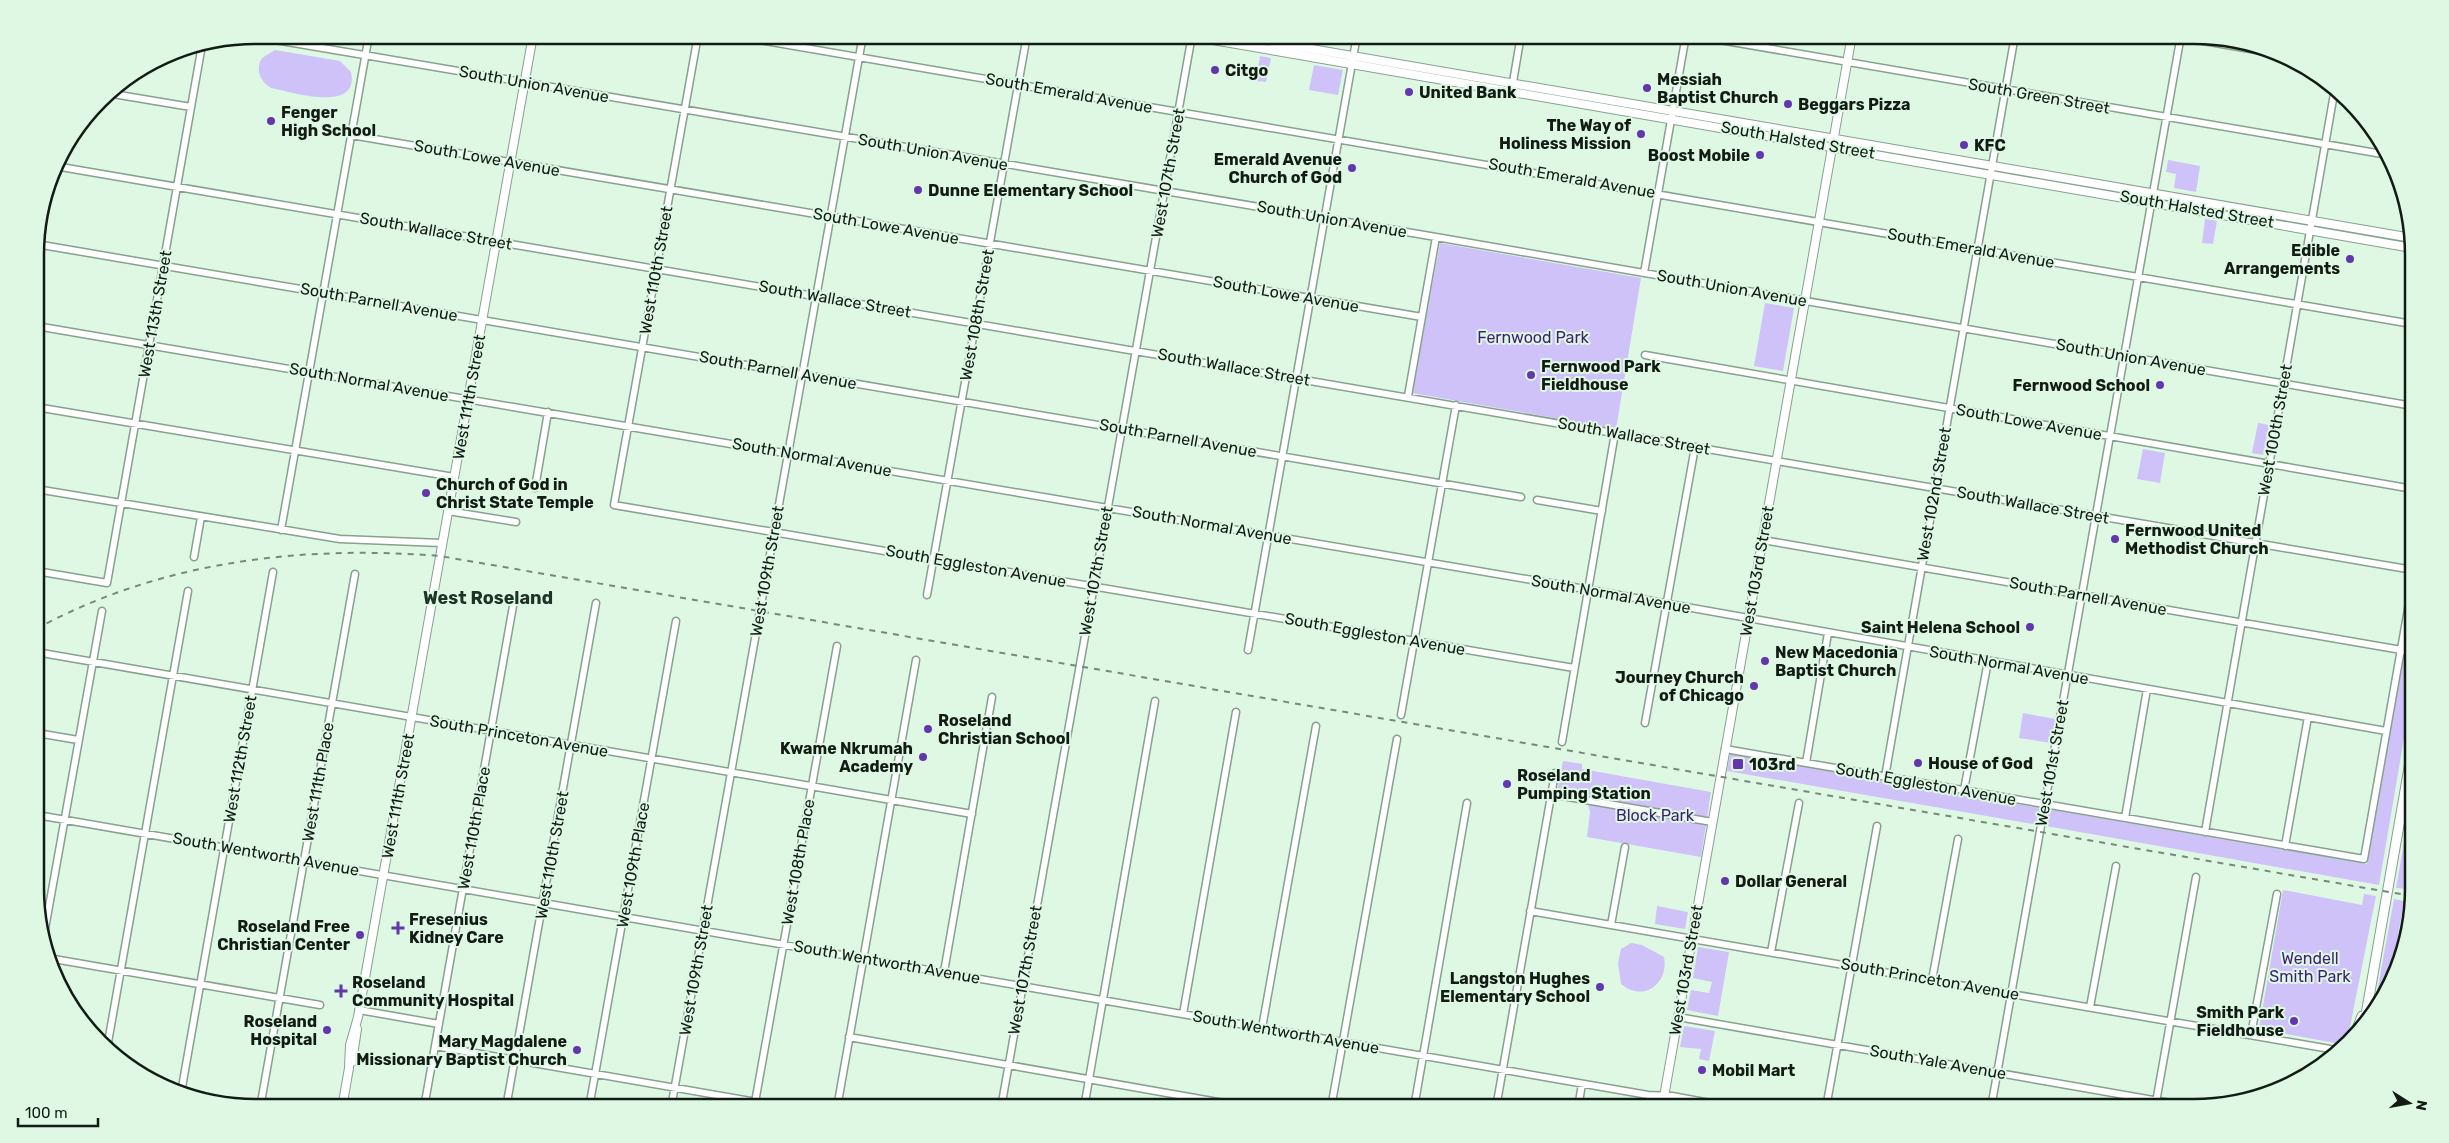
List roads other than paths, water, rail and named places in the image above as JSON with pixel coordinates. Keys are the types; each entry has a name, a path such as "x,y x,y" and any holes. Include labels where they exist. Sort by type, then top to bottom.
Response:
{"highway":[{"path":"2367,1010 2405,790"},
{"path":"2361,1018 2369,995"}],"main road":[{"name":"West 111th Street","path":"344,1099 349,1068 350,1045 357,1025 531,44"},
{"name":"South Halsted Street","path":"1250,44 1512,86 2311,225 2404,237"},
{"name":"South Halsted Street","path":"1277,44 1353,59"},
{"name":"West 103rd Street","path":"1664,1099 1851,44"},
{"name":"South Halsted Street","path":"2311,225 2405,246"}],"street":[{"name":"South Union Avenue","path":"300,44 1436,237 2405,405"},
{"path":"281,530 367,44"},
{"name":"West 110th Street","path":"614,505 696,44"},
{"name":"South Emerald Avenue","path":"783,44 2405,323"},
{"name":"West 109th Street","path":"673,1099 861,44"},
{"name":"West 108th Street","path":"927,595 1025,44"},
{"name":"West 107th Street","path":"1002,1099 1150,271 1188,44"},
{"path":"1248,650 1356,44"},
{"path":"1512,86 1519,44"},
{"path":"1644,273 1684,44"},
{"name":"South Green Street","path":"1743,44 2379,153"},
{"name":"West 102nd Street","path":"1885,777 2013,44"},
{"name":"West 101st Street","path":"1992,1099 2180,44"},
{"name":"West 113th Street","path":"44,571 107,583 201,51"},
{"path":"117,95 192,107"},
{"name":"West 100th Street","path":"2204,832 2333,96"},
{"name":"South Lowe Avenue","path":"351,135 1422,317"},
{"name":"South Wallace Street","path":"63,167 1408,396 2405,569"},
{"path":"1408,396 1436,237"},
{"name":"South Parnell Avenue","path":"44,245 1521,497"},
{"name":"South Normal Avenue","path":"44,327 1428,562 1748,620 2386,730"},
{"name":"South Lowe Avenue","path":"1645,355 2405,488"},
{"path":"1401,715 1456,405"},
{"path":"44,408 454,478"},
{"path":"535,488 548,412"},
{"path":"1562,742 1615,433"},
{"path":"1646,723 1695,447"},
{"path":"44,490 352,541 442,543"},
{"path":"1537,500 1602,511"},
{"name":"South Eggleston Avenue","path":"614,505 1574,668"},
{"path":"448,511 516,522"},
{"path":"194,557 201,517"},
{"name":"South Parnell Avenue","path":"1762,540 2405,651"},
{"name":"West 112th Street","path":"182,1086 273,572"},
{"name":"West 111th Place","path":"262,1099 355,574"},
{"path":"108,1039 188,591"},
{"name":"West 110th Street","path":"508,1099 596,603"},
{"name":"West 110th Place","path":"426,1099 513,606"},
{"path":"47,920 102,611"},
{"name":"West 109th Place","path":"591,1099 676,621"},
{"path":"2386,730 2405,627"},
{"path":"1806,763 1828,634"},
{"name":"West 108th Place","path":"756,1099 837,646"},
{"name":"South Princeton Avenue","path":"44,653 972,814"},
{"path":"839,1099 916,660"},
{"path":"1964,790 1988,661"},
{"path":"2125,818 2147,689"},
{"path":"944,972 992,697"},
{"path":"1086,1099 1155,700"},
{"path":"1183,1014 1236,712"},
{"path":"2284,846 2308,717"},
{"path":"1262,1028 1316,726"},
{"name":"South Eggleston Avenue","path":"1725,749 2364,859 2386,730"},
{"path":"44,734 78,740"},
{"path":"1334,1099 1397,739"},
{"path":"1498,1099 1554,773"},
{"path":"1551,794 1712,822"},
{"path":"1416,1099 1467,803"},
{"path":"1772,952 1799,803"},
{"name":"South Wentworth Avenue","path":"44,816 1582,1084 1682,1099"},
{"path":"1828,1099 1877,826"},
{"path":"1932,980 1958,839"},
{"path":"1611,925 1625,847"},
{"path":"2090,1007 2116,866"},
{"path":"2157,1099 2196,877"},
{"path":"2251,1035 2277,894"},
{"name":"South Princeton Avenue","path":"1530,911 2330,1050"},
{"path":"56,960 320,1005"},
{"path":"359,1010 439,1024"},
{"name":"South Yale Avenue","path":"1678,1017 1997,1072 2131,1099"},
{"path":"849,1038 1201,1099"},
{"path":"435,1046 675,1088 727,1099"},
{"path":"1580,1099 1582,1084"}],"railway":[{"path":"44,625 84,606 132,587 182,573 233,563 284,556 336,553 440,556 2405,895"}],"place":[{"name":"Citgo","path":"1215,70"},
{"name":"Messiah Baptist Church","path":"1647,88"},
{"name":"United Bank","path":"1409,92"},
{"name":"Beggars Pizza","path":"1788,104"},
{"name":"Fenger High School","path":"271,121"},
{"name":"The Way of Holiness Mission","path":"1641,134"},
{"name":"KFC","path":"1964,145"},
{"name":"Boost Mobile","path":"1760,155"},
{"name":"Emerald Avenue Church of God","path":"1352,168"},
{"name":"Dunne Elementary School","path":"918,190"},
{"name":"Edible Arrangements","path":"2350,259"},
{"name":"Fernwood Park Fieldhouse","path":"1531,375"},
{"name":"Fernwood School","path":"2160,385"},
{"name":"Church of God in Christ State Temple","path":"426,493"},
{"name":"Fernwood United Methodist Church","path":"2115,539"},
{"name":"Saint Helena School","path":"2030,627"},
{"name":"New Macedonia Baptist Church","path":"1765,661"},
{"name":"Journey Church of Chicago","path":"1754,686"},
{"name":"Roseland Christian School","path":"928,729"},
{"name":"Kwame Nkrumah Academy","path":"923,757"},
{"name":"House of God","path":"1918,763"},
{"name":"103rd","path":"1738,764"},
{"name":"Roseland Pumping Station","path":"1507,784"},
{"name":"Dollar General","path":"1725,881"},
{"name":"Fresenius Kidney Care","path":"398,928"},
{"name":"Roseland Free Christian Center","path":"360,935"},
{"name":"Langston Hughes Elementary School","path":"1600,987"},
{"name":"Roseland Community Hospital","path":"341,991"},
{"name":"Smith Park Fieldhouse","path":"2294,1021"},
{"name":"Roseland Hospital","path":"327,1030"},
{"name":"Mary Magdalene Missionary Baptist Church","path":"577,1050"},
{"name":"Mobil Mart","path":"1702,1070"}],"district":[{"name":"West Roseland","path":"488,598"}],"park label":[{"name":"Fernwood Park","path":"1533,337"},
{"name":"Block Park","path":"1655,815"},
{"name":"Wendell Smith Park","path":"2310,967"}]}
